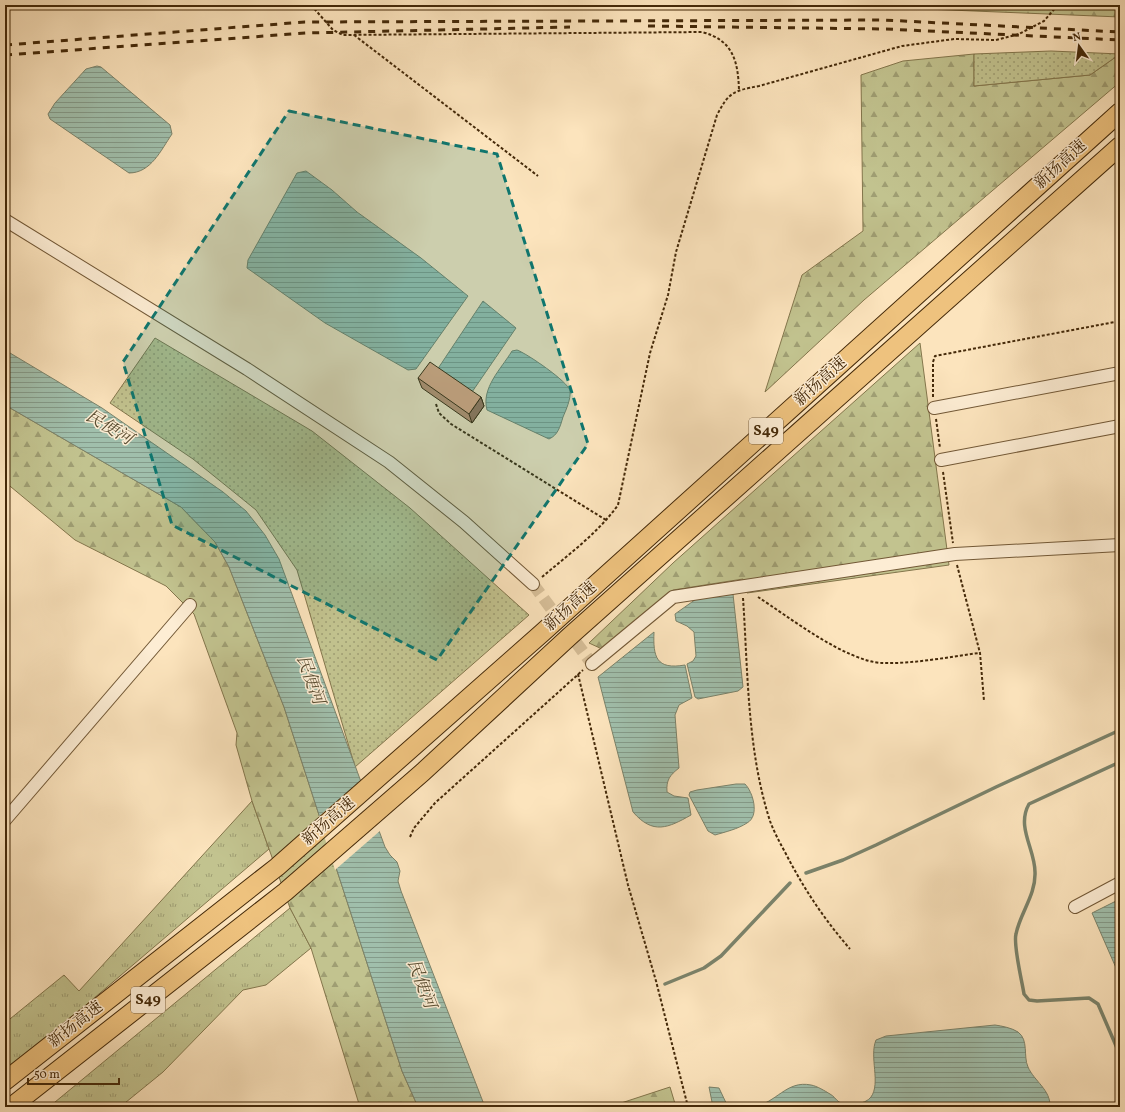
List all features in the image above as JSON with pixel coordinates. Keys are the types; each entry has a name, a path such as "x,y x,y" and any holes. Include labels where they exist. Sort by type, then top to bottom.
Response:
{"highway":[{"name":"新扬高速","path":"5,1081 277,868 412,750 1120,112"},
{"name":"新扬高速","path":"11,1107 285,892 423,772 570,636 1120,146"}],"street":[{"path":"5,220 247,369 389,462 464,522 533,584"},
{"path":"934,408 1120,373"},
{"path":"941,460 1120,426"},
{"path":"592,664 673,597 955,554 1120,545"},
{"path":"5,820 190,606"},
{"path":"1075,907 1120,883"}],"path":[{"path":"311,5 333,30 343,35 702,32 719,38 733,53 738,69 739,90"},
{"path":"533,584 606,520 618,505 650,353 668,296 676,252 717,115 726,98 739,90 902,46 954,39 996,40 1019,34 1044,21 1058,5"},
{"path":"353,35 538,176"},
{"path":"436,404 439,413 451,424 606,520"},
{"path":"742,586 820,637 855,656 881,663 925,660 980,653"},
{"path":"742,586 753,748 759,782 770,822 801,884 823,918 850,949"},
{"path":"410,837 414,828 435,803 578,674 592,664"},
{"path":"578,674 628,885 656,981 688,1107"}],"highlighted area":[{"path":"289,111 497,154 588,444 437,660 172,525 123,362"}],"green space":[{"path":"828,5 1120,5 1120,17"},
{"path":"1051,51 1120,54 1090,75 974,86 974,54"},
{"path":"974,54 974,86 1090,75 1120,54 1120,82 864,300 765,392 802,275 863,231 861,75 903,61"},
{"path":"155,338 312,431 410,508 529,615 355,767 297,570 256,510 193,459 110,403"},
{"path":"920,343 949,565 747,593 743,579 673,590 602,649 589,643 673,563"},
{"path":"5,405 181,507 215,542 229,567 284,707 402,1071 418,1107 360,1107 311,948 290,908 252,801 236,745 237,733 194,614 166,586 75,540 5,482"},
{"path":"252,801 269,849 5,1074 5,1023 64,975 79,991"},
{"path":"290,908 311,948 266,985 243,990 163,1072 120,1107 49,1107"},
{"path":"670,1087 676,1107 609,1107"}],"water":[{"path":"97,66 101,67 170,125 172,134 155,160 137,172 129,173 50,119 48,114 55,103 86,69"},
{"path":"306,171 332,190 357,212 421,258 468,296 416,369 408,370 325,323 247,268 248,260 297,173"},
{"path":"483,301 516,328 472,392 437,370"},
{"name":"民便河","path":"5,350 102,408 223,492 246,511 265,535 279,559 385,847 397,862 400,871 398,881 401,891 485,1107 418,1107 402,1071 284,707 229,567 215,542 181,507 5,405"},
{"path":"517,350 537,362 563,381 570,391 569,401 560,427 557,433 549,439 487,410 486,402 489,386 512,351"},
{"path":"733,594 743,687 738,691 698,699 695,697 687,664 693,661 696,656 694,632 687,626 676,621 675,614 699,597"},
{"path":"654,632 654,648 658,660 668,665 685,665 692,698 679,705 675,715 679,768 669,778 667,784 667,792 674,796 688,798 691,815 668,826 661,827 647,824 633,812 598,677"},
{"path":"736,784 745,784 751,792 754,810 751,820 731,830 715,835 708,831 689,795 690,792"},
{"path":"1120,899 1120,977 1092,913"},
{"path":"995,1025 1013,1029 1024,1039 1028,1067 1048,1096 1050,1107 753,1107 761,1105 788,1089 802,1084 818,1087 839,1102 851,1104 865,1102 871,1097 874,1091 874,1047 876,1040 886,1036"},
{"path":"709,1087 719,1088 728,1107 713,1107"}],"pier":[{"path":"363,779 381,830 335,870 318,817"}],"building":[{"path":"430,362 481,397 469,414 418,378"}],"waterway":[{"path":"806,873 843,860 876,845 996,787 1120,730"},
{"path":"1120,762 1029,804 1024,821 1034,863 1035,880 1018,926 1015,939 1024,994 1029,1000 1037,1001 1089,998 1098,1004 1120,1055"},
{"path":"665,984 704,968 721,956 790,883"}],"tunnel":[{"path":"533,584 592,664"}],"railway":[{"path":"5,45 305,22 883,20 1120,32"},
{"path":"648,26 886,29 1120,40"},
{"path":"5,55 306,33 570,27"}]}
